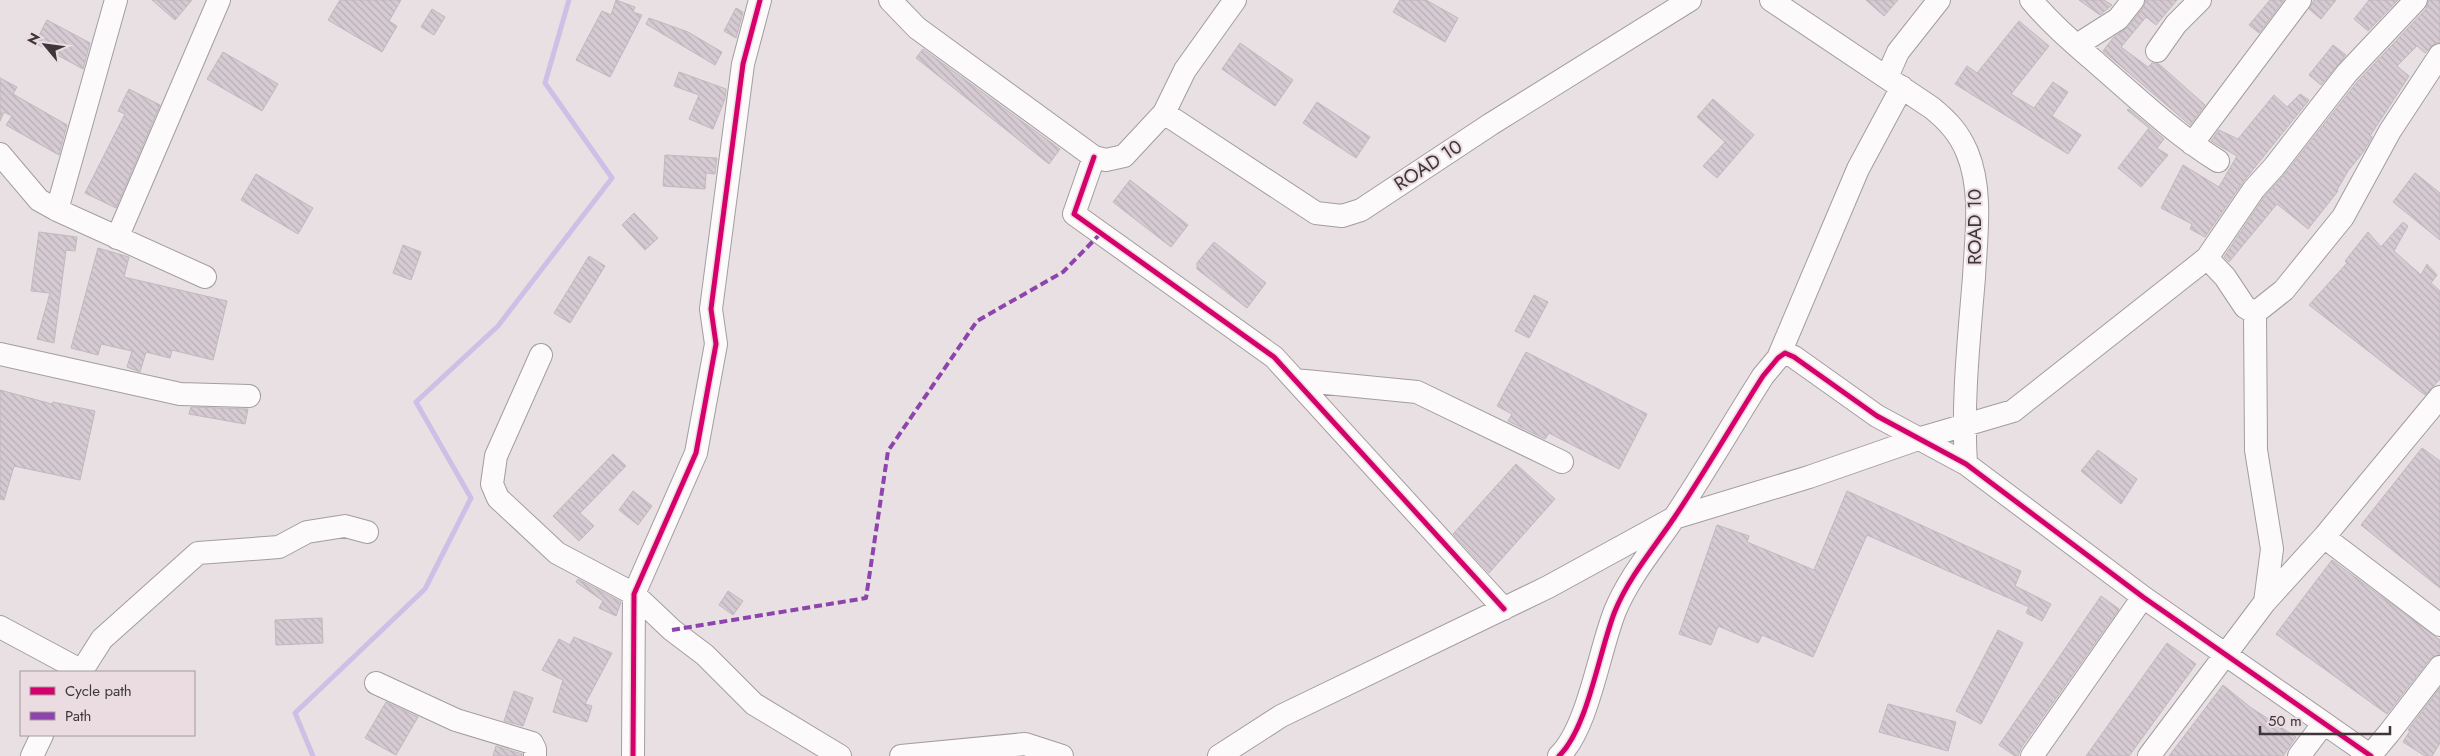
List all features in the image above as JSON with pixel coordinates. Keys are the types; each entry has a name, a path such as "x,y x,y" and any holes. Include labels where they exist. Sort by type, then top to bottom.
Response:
{"street":[{"path":"57,210 116,0"},
{"path":"117,238 219,0"},
{"path":"633,756 634,594 696,453 716,344 711,309 743,64 760,0"},
{"path":"890,0 917,28 1094,158 1106,160 1124,156 1164,113 1185,70 1235,0"},
{"name":"ROAD 10","path":"1164,113 1316,213 1342,216 1361,210 1491,124 1690,0"},
{"name":"ROAD 10","path":"1771,0 1894,82 1952,124 1968,153 1974,177 1976,240 1964,426 1966,464"},
{"path":"1559,756 1569,746 1586,703 1615,611 1632,576 1674,518 1763,376 1778,358 1894,82 1898,52 1939,0"},
{"path":"2077,45 2118,19 2133,0"},
{"path":"2157,51 2176,24 2200,0"},
{"path":"2192,144 2300,0"},
{"path":"1219,756 1281,716 1548,587 1674,518 1809,477 1921,438 2013,411 2207,258 2254,189 2274,167 2347,74 2416,0"},
{"path":"2036,3 2077,45 2192,144 2218,161"},
{"path":"2255,313 2284,290 2343,217 2390,131 2440,56"},
{"path":"0,154 39,200 117,238 205,277"},
{"path":"1094,158 1074,214 1274,357 1504,609"},
{"path":"2207,258 2225,277 2245,307 2255,313"},
{"path":"2255,313 2256,450 2272,549 2265,602"},
{"path":"1778,358 1786,353 1794,357 1877,416 1921,438 1966,464 2144,597 2324,723 2372,754 2440,667"},
{"path":"0,354 180,394 249,396"},
{"path":"541,355 496,456 492,484 498,498 520,521 558,553 634,594 672,630 705,655 754,704 840,756"},
{"path":"1295,380 1417,392 1562,462"},
{"path":"2149,756 2228,654 2265,602 2324,537 2440,397"},
{"path":"83,671 102,639 198,553 279,547 307,532 345,526 367,532"},
{"path":"2324,537 2440,625"},
{"path":"2039,754 2144,597"},
{"path":"0,627 80,671"},
{"path":"376,683 456,720 532,743 535,756"},
{"path":"2300,756 2324,723"},
{"path":"32,756 42,736"},
{"path":"901,756 1025,744 1062,756"}],"building":[{"path":"152,0 192,0 175,20"},
{"path":"340,0 401,0 389,21 397,26 382,52 328,20"},
{"path":"616,0 635,7 633,12 642,15 610,77 576,60 602,11 611,15"},
{"path":"1400,0 1426,0 1458,18 1445,42 1393,12"},
{"path":"1866,0 1898,0 1884,16"},
{"path":"2079,0 2104,0 2112,5 2100,15"},
{"path":"2146,0 2177,0 2156,25 2146,17 2121,47 2148,67 2152,63 2159,64 2205,105 2190,125 2103,51 2113,38 2128,27 2143,8"},
{"path":"2270,0 2284,0 2259,33 2249,25"},
{"path":"2314,0 2336,0 2321,19 2309,9"},
{"path":"2369,0 2398,0 2368,31 2354,19"},
{"path":"2429,0 2440,0 2440,42 2434,44 2425,53 2417,46 2397,66 2409,76 2370,136 2372,137 2364,151 2348,171 2338,191 2308,229 2277,204 2229,262 2224,257 2264,197 2284,175 2357,82 2426,9"},
{"path":"736,8 743,12 736,38 724,31"},
{"path":"432,9 445,17 434,35 421,27"},
{"path":"649,18 688,32 722,52 715,65 646,24"},
{"path":"47,20 90,43 83,69 35,43"},
{"path":"2019,21 2049,46 2011,94 2034,108 2053,82 2068,92 2052,116 2081,135 2068,154 1955,84 1967,66 1977,73"},
{"path":"1240,43 1293,80 1275,106 1222,69"},
{"path":"2333,45 2346,55 2321,85 2309,75"},
{"path":"923,49 1060,149 1049,164 916,58"},
{"path":"223,52 278,84 262,111 207,79"},
{"path":"679,72 726,89 725,99 713,129 689,119 699,95 674,86"},
{"path":"0,78 17,87 13,94 67,125 59,155 6,125 12,116 4,112 0,121"},
{"path":"129,89 160,105 116,208 85,193 125,114 118,111"},
{"path":"2300,94 2309,100 2243,182 2205,237 2190,229 2192,224 2161,208 2183,165 2219,187 2237,156 2211,141 2219,130 2238,139 2274,95 2287,107"},
{"path":"1713,99 1754,135 1717,178 1703,166 1725,142 1697,117"},
{"path":"1317,102 1370,137 1356,158 1303,123"},
{"path":"2129,109 2164,139 2157,148 2168,155 2141,187 2118,168 2149,128 2127,110"},
{"path":"665,155 717,158 715,174 706,173 705,189 663,186"},
{"path":"2415,173 2440,193 2440,240 2393,202"},
{"path":"256,174 313,208 298,234 241,200"},
{"path":"1130,180 1188,225 1171,247 1113,202"},
{"path":"634,213 658,238 645,250 622,225"},
{"path":"2403,222 2408,226 2394,251 2421,275 2427,264 2437,275 2431,283 2440,291 2440,379 2425,395 2309,305 2347,263 2345,261 2368,232 2381,247"},
{"path":"39,232 77,237 75,251 66,250 54,343 37,339 50,293 31,291"},
{"path":"1214,242 1266,283 1247,308 1197,269 1197,263"},
{"path":"403,245 421,252 411,280 393,273"},
{"path":"98,248 129,257 124,277 227,301 213,360 172,350 170,358 146,352 140,372 127,367 132,351 101,344 98,355 71,348"},
{"path":"589,256 605,266 570,323 554,313"},
{"path":"1534,295 1548,302 1529,338 1515,331"},
{"path":"1526,352 1647,414 1619,469 1549,433 1545,439 1508,421 1512,414 1497,406"},
{"path":"0,390 52,404 53,402 95,411 80,480 14,466 4,500 0,499"},
{"path":"191,407 248,409 245,424 189,414"},
{"path":"2422,448 2440,461 2440,588 2361,525"},
{"path":"2098,450 2137,479 2121,504 2081,471"},
{"path":"613,454 626,466 580,513 594,526 579,541 553,516"},
{"path":"1516,464 1555,499 1489,573 1453,534"},
{"path":"633,491 652,506 638,525 619,510"},
{"path":"1847,491 2021,571 2015,586 2051,604 2042,621 2026,613 2029,607 1867,535 1813,657 1762,635 1758,643 1718,626 1711,645 1679,634 1717,525 1749,536 1747,542 1814,570"},
{"path":"2332,560 2440,640 2440,654 2430,659 2387,714 2276,634"},
{"path":"578,579 621,602 616,616 599,608 603,601 576,582"},
{"path":"728,591 743,601 733,615 719,605"},
{"path":"2101,596 2119,609 2021,748 2018,756 2015,756 1999,745"},
{"path":"322,618 323,643 276,645 275,620"},
{"path":"1998,630 2023,643 1981,724 1956,711"},
{"path":"574,637 612,653 585,704 592,706 587,722 553,712 563,680 542,670 559,639 570,645"},
{"path":"2167,643 2196,664 2129,756 2086,756"},
{"path":"2223,685 2250,707 2296,737 2283,756 2169,756"},
{"path":"2440,688 2440,743 2432,756 2425,756 2403,742 2410,731 2408,730"},
{"path":"514,691 533,698 523,726 504,721"},
{"path":"386,702 418,717 396,755 365,738"},
{"path":"1888,704 1956,722 1948,751 1879,732"},
{"path":"496,746 522,754 522,756 493,756"}],"waterway":[{"path":"313,756 295,713 425,589 471,498 416,402 498,326 612,178 545,83 569,0"}],"marked path":[{"path":"672,630 866,598 888,451 977,321 1063,272 1101,233"}],"cycle path":[{"path":"633,756 634,594 696,453 716,344 711,309 743,64 760,0"},
{"path":"1094,157 1074,214 1274,357 1504,609"},
{"path":"1559,756 1578,727 1592,688 1609,628 1627,586 1685,501 1763,376 1778,358 1785,353 1794,357 1877,416 1966,464 2143,597 2371,756"}]}
